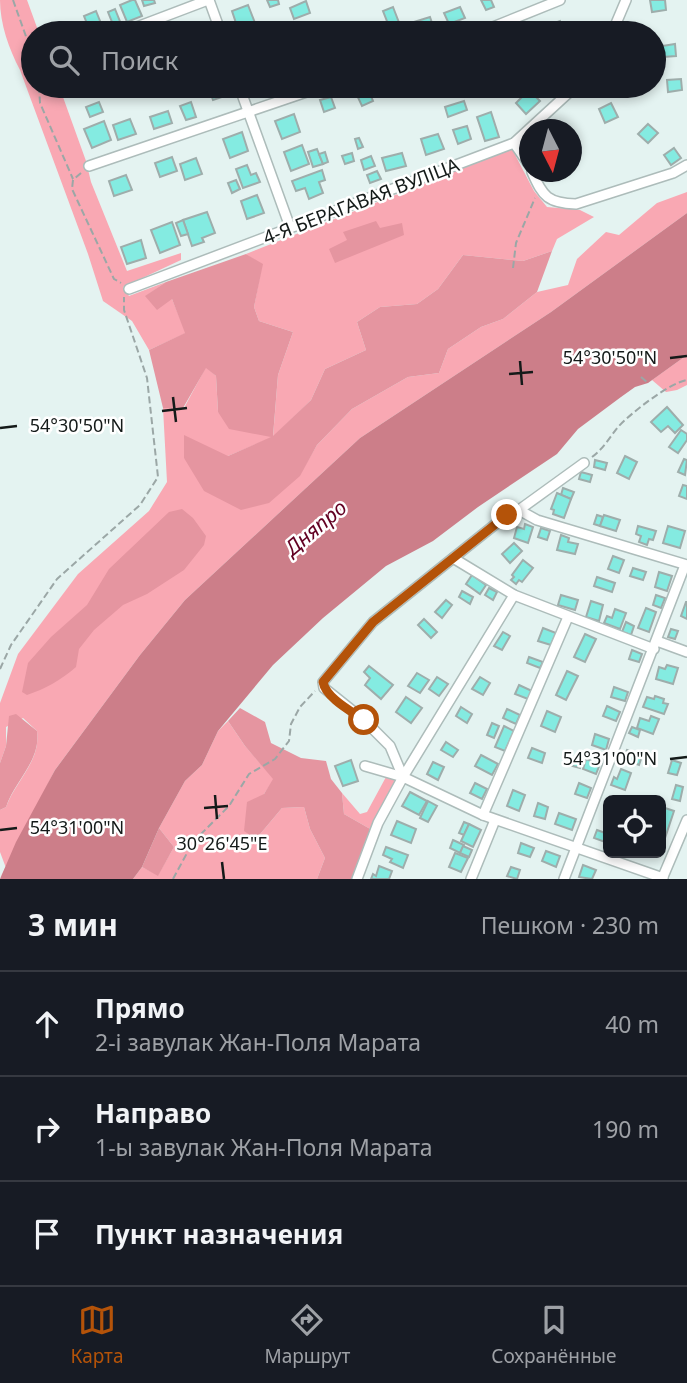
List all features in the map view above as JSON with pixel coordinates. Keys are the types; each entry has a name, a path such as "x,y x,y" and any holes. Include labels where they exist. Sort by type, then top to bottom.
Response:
{"street":[{"path":"153,21 209,0 217,21"},
{"path":"508,21 560,0"},
{"path":"617,21 626,0"},
{"path":"243,98 290,227"},
{"path":"89,166 288,98"},
{"name":"4-Я БЕРАГАВАЯ ВУЛІЦА","path":"129,289 514,143 563,98"},
{"path":"514,143 519,150"},
{"path":"536,182 542,194 550,200 561,204 576,204 673,173 687,165"},
{"path":"403,777 390,746 364,720 324,688 323,682 373,622 507,515 519,510 584,463"},
{"path":"519,510 537,520 686,565 564,879"},
{"path":"453,558 514,595 568,617 655,645 687,652"},
{"path":"357,879 378,823 403,777 514,595"},
{"path":"483,815 568,617"},
{"path":"365,766 403,777 495,820 662,878 687,820"},
{"path":"471,879 495,820"}],"path":[{"path":"13,0 21,22"},
{"path":"0,669 11,645 57,579 139,505 158,477 147,378 124,310 123,299 129,289 114,279 72,189 73,180 40,98"},
{"path":"73,180 89,166"},
{"path":"513,268 518,237 538,187"},
{"path":"641,377 648,383"},
{"path":"584,463 603,450 619,426 674,382 687,380"},
{"path":"173,879 193,842 229,806 249,774 275,759 289,741 291,724 300,707 323,682"}],"shaded area":[{"path":"0,0 27,0 35,21 21,21 21,73 9,45"},
{"path":"30,98 63,98 91,182 127,271 181,253 181,260 123,287 129,296 166,282 146,296 172,299 186,333 149,350 132,321 103,301"},
{"path":"512,149 519,162 519,182 529,182 547,207 580,210 594,217 557,239 552,251 523,261 463,255 438,289 417,304 380,307 357,322 366,350 325,369 311,400 273,437 278,375 293,332 259,321 254,307 262,265 246,254"},
{"path":"687,192 687,213 551,312 360,438 185,600 140,655 55,770 6,867 0,852 0,810 6,807 32,761 37,731 23,718 6,727 6,746 0,763 0,703 18,654 78,574 149,511 167,482 163,408 184,408 206,367 216,376 218,412 273,437 228,456 184,458 299,476 317,445 352,409 408,377 439,373 448,349 481,327 503,319 537,292 568,285 577,259 606,232 619,235 657,203"},
{"path":"376,221 380,228 402,223 404,235 335,263 329,249 347,240 343,232"},
{"path":"552,251 537,292 503,319 481,327 448,349 439,373 408,377 352,409 317,445 300,476 269,503 241,510 204,491 184,458 184,435 228,456 271,437 229,429 218,412 216,376 206,368 183,408 163,408 149,350 185,333 172,299 157,310 145,296 166,282 246,254 263,264 254,307 259,321 293,332 278,375 273,436 311,400 325,369 366,350 357,322 380,307 417,304 438,289 463,255 523,261"},
{"path":"687,355 687,385 666,392 652,380"},
{"path":"182,509 193,518 206,536 204,545 184,570 147,594 123,605 94,630 79,649 76,667 70,672 40,690 27,695 22,692 28,663 51,637 87,605 109,569 169,512"},
{"path":"240,708 265,722 271,743 301,758 326,761 331,779 342,793 344,814 372,830 352,879 317,879 325,858 310,829 304,807 282,808 256,839 244,831 247,802 264,794 273,779 228,721"},
{"path":"16,714 37,731 37,742 31,761 6,807 0,810 0,763 6,746 9,716"},
{"path":"228,721 245,746 274,779 264,794 256,839 282,808 304,807 310,829 325,858 317,879 133,879 142,867 158,875 174,847 159,828 185,781 202,765 218,731"},
{"path":"386,777 396,779 372,830 344,814 342,793 360,814 367,812"},
{"path":"159,828 174,847 158,876 142,867"}],"water":[{"name":"Дняпро","path":"687,213 687,355 648,383 635,387 621,397 578,429 557,454 433,541 386,566 323,618 273,665 218,731 202,765 185,781 159,828 142,867 133,879 0,879 16,842 55,770 140,655 185,600 360,438 551,312"}],"building":[{"path":"135,0 142,16 127,21 120,5"},
{"path":"142,0 154,0 155,3 144,6"},
{"path":"267,0 278,0 279,4 270,7"},
{"path":"481,0 491,0 494,7 486,10"},
{"path":"650,0 665,0 666,10 652,12"},
{"path":"306,1 310,13 294,19 290,8"},
{"path":"248,5 254,21 235,21 232,11"},
{"path":"393,7 398,21 387,21 383,11"},
{"path":"460,7 465,18 448,21 444,13"},
{"path":"115,9 120,21 112,21 108,12"},
{"path":"96,11 100,21 86,21 84,16"},
{"path":"675,44 676,56 666,57 666,45"},
{"path":"681,79 682,90 668,92 667,80"},
{"path":"331,98 335,108 324,112 320,100"},
{"path":"358,98 372,98 373,101 362,106"},
{"path":"521,98 537,98 540,101 526,114 516,103"},
{"path":"464,101 467,110 448,117 445,107"},
{"path":"99,102 103,112 90,117 86,107"},
{"path":"191,102 196,117 186,120 180,106"},
{"path":"611,103 618,117 605,123 599,109"},
{"path":"168,111 172,123 154,129 150,117"},
{"path":"491,112 499,137 485,141 477,117"},
{"path":"294,114 300,132 282,139 275,121"},
{"path":"130,119 136,134 118,140 113,125"},
{"path":"104,121 111,140 92,148 84,129"},
{"path":"648,124 658,133 648,143 638,134"},
{"path":"467,126 471,139 458,144 453,130"},
{"path":"242,132 248,151 230,158 223,139"},
{"path":"438,134 444,149 426,155 421,139"},
{"path":"359,138 363,147 358,149 355,139"},
{"path":"302,145 309,164 291,171 284,152"},
{"path":"674,148 681,158 671,165 664,155"},
{"path":"317,149 323,164 313,167 308,152"},
{"path":"325,152 328,162 323,164 319,154"},
{"path":"352,153 354,161 345,164 342,156"},
{"path":"402,153 406,166 386,171 382,158"},
{"path":"371,156 375,166 364,170 361,160"},
{"path":"172,157 177,171 160,177 155,163"},
{"path":"196,158 202,174 185,180 180,164"},
{"path":"247,165 251,175 256,173 260,182 243,188 236,169"},
{"path":"322,170 325,180 319,182 323,193 309,199 305,188 296,191 292,181"},
{"path":"377,171 381,179 370,183 367,175"},
{"path":"126,175 132,190 114,196 109,181"},
{"path":"236,180 240,189 232,193 228,183"},
{"path":"257,195 264,213 247,219 241,201"},
{"path":"207,212 215,233 202,238 204,242 192,246 183,220"},
{"path":"183,220 188,234 181,236 176,223"},
{"path":"172,222 180,245 160,253 151,230"},
{"path":"141,240 146,258 127,264 121,247"},
{"path":"667,407 683,425 675,433 668,426 661,432 651,422"},
{"path":"681,430 687,434 687,440 678,453 669,447"},
{"path":"625,456 637,462 629,479 617,473"},
{"path":"684,459 687,460 685,475 678,472"},
{"path":"595,460 607,463 605,470 594,467"},
{"path":"581,472 592,475 590,482 579,479"},
{"path":"683,485 687,486 687,499 679,496"},
{"path":"563,488 574,492 571,499 561,495"},
{"path":"557,493 571,499 564,518 553,514 554,510 551,509"},
{"path":"597,515 603,517 600,526 594,524"},
{"path":"604,515 620,520 616,531 600,526"},
{"path":"525,524 533,527 528,543 514,538 517,527 524,529"},
{"path":"638,526 656,531 653,540 649,539 647,545 639,542 641,536 636,534"},
{"path":"668,526 685,531 680,548 663,543"},
{"path":"541,528 550,531 547,540 538,537"},
{"path":"561,535 569,538 568,542 578,544 575,554 557,550"},
{"path":"514,543 522,551 510,563 502,554"},
{"path":"613,556 624,560 619,573 608,569"},
{"path":"523,560 533,568 522,582 519,580 516,584 511,580 514,577 512,575"},
{"path":"633,568 646,572 643,580 630,576"},
{"path":"659,572 672,576 667,591 655,587"},
{"path":"472,575 486,585 480,594 466,584"},
{"path":"597,577 615,583 612,592 594,586"},
{"path":"489,588 497,592 493,600 485,595"},
{"path":"462,591 473,597 470,604 459,597"},
{"path":"561,595 578,600 575,610 558,605"},
{"path":"656,595 665,598 661,608 653,605"},
{"path":"446,600 452,605 442,618 435,612"},
{"path":"591,601 603,605 599,621 586,617"},
{"path":"687,602 687,619 681,616"},
{"path":"646,608 656,612 649,632 638,628"},
{"path":"615,609 626,613 620,629 604,623 607,616 612,618"},
{"path":"424,619 437,632 431,638 418,625"},
{"path":"626,622 634,626 631,635 622,632"},
{"path":"543,628 556,633 551,645 538,641"},
{"path":"671,629 678,631 675,639 668,637"},
{"path":"503,632 510,636 502,650 494,646"},
{"path":"585,634 596,639 585,662 574,657"},
{"path":"632,650 642,654 639,662 629,659"},
{"path":"529,657 543,662 540,668 527,663"},
{"path":"667,665 678,668 673,684 656,679 659,667 665,669"},
{"path":"369,666 393,685 381,699 365,685 370,678 364,672"},
{"path":"567,671 578,676 566,700 556,695"},
{"path":"417,673 429,680 420,693 408,686"},
{"path":"437,677 448,684 439,696 429,689"},
{"path":"480,677 490,683 483,695 472,689"},
{"path":"519,685 532,691 528,699 515,694"},
{"path":"614,687 628,692 625,701 611,697"},
{"path":"655,696 664,699 663,703 668,704 664,714 643,707 647,697 654,699"},
{"path":"406,697 422,708 411,723 396,712"},
{"path":"607,706 620,712 616,721 603,716"},
{"path":"461,707 472,714 467,723 456,716"},
{"path":"507,709 520,715 516,724 503,718"},
{"path":"547,711 561,717 555,732 541,726"},
{"path":"651,716 659,719 653,734 637,728 640,718 649,721"},
{"path":"492,723 499,726 494,738 487,735"},
{"path":"504,726 514,731 505,751 495,747"},
{"path":"632,727 640,730 638,737 629,733"},
{"path":"595,734 609,739 606,750 592,745"},
{"path":"446,742 458,750 453,757 441,750"},
{"path":"532,748 545,753 542,763 528,758"},
{"path":"627,750 642,756 639,765 623,759"},
{"path":"481,755 498,764 492,775 475,766"},
{"path":"571,759 581,762 580,768 569,765"},
{"path":"586,759 600,764 596,774 583,769"},
{"path":"351,760 358,781 343,786 335,766"},
{"path":"672,760 681,763 677,775 668,773"},
{"path":"433,762 444,767 438,780 427,774"},
{"path":"621,769 631,773 625,790 611,785"},
{"path":"475,783 487,789 482,799 470,793"},
{"path":"579,783 591,788 587,798 575,794"},
{"path":"676,785 683,787 680,801 672,799"},
{"path":"513,790 525,795 519,811 507,806"},
{"path":"410,792 427,801 419,815 402,806"},
{"path":"428,801 437,806 428,822 420,818"},
{"path":"538,803 548,807 545,819 534,816"},
{"path":"666,808 674,811 666,835"},
{"path":"559,813 576,819 572,830 555,824"},
{"path":"397,821 416,829 411,843 391,835"},
{"path":"464,822 469,824 464,835 459,833"},
{"path":"469,824 481,830 473,847 461,841"},
{"path":"597,830 603,832 603,841 594,838"},
{"path":"453,840 464,845 460,853 450,848"},
{"path":"521,843 534,848 530,857 518,853"},
{"path":"463,846 472,850 469,857 460,853"},
{"path":"386,847 408,855 403,868 383,855"},
{"path":"546,851 560,856 556,867 542,861"},
{"path":"455,853 468,858 461,872 449,867"},
{"path":"583,865 596,870 592,879 579,877"},
{"path":"379,866 392,871 389,879 371,879 373,874 376,876"},
{"path":"511,867 520,870 517,879 507,876"}],"route":[{"path":"364,720 341,704 324,688 323,682 373,622 507,515"}]}
